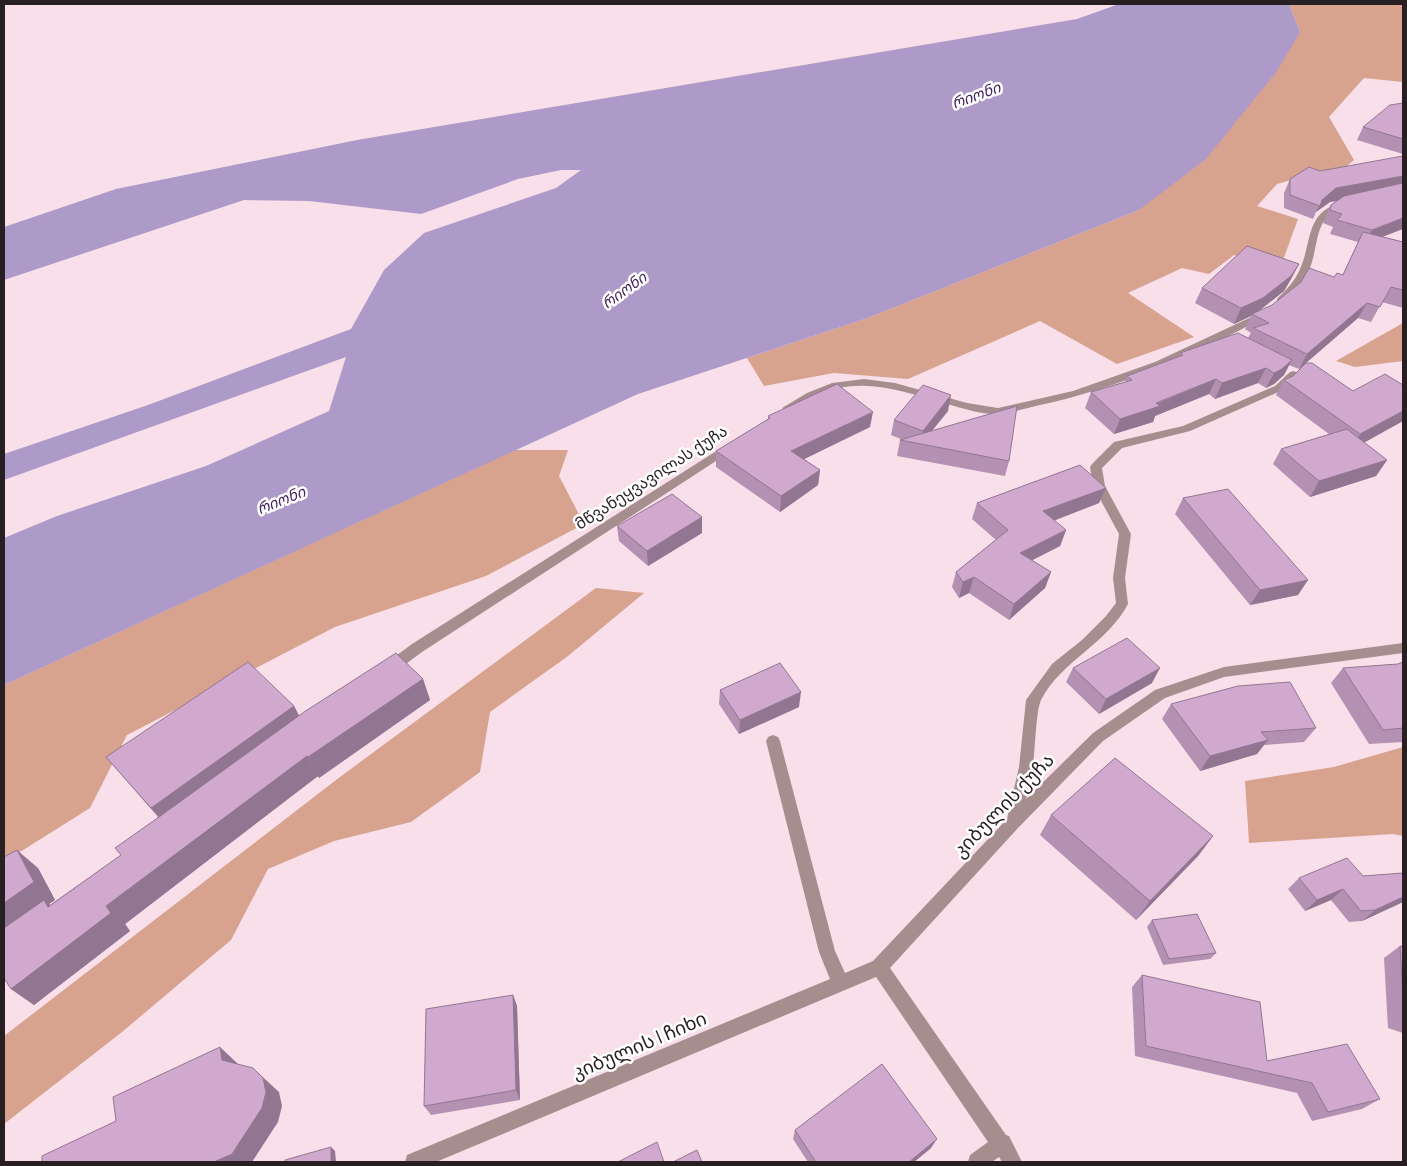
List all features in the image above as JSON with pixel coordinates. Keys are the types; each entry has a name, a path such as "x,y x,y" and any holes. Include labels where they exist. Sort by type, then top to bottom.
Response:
{"street":[{"path":"781,412 811,395 836,384 864,382 895,386 966,406 998,411 1076,394 1159,364 1224,339 1260,317 1289,294 1305,268 1319,217 1333,206 1351,202"},
{"path":"1014,822 1026,767 1033,700 1057,668 1087,644 1111,620 1122,604 1119,578 1125,534 1099,486 1096,467 1118,444 1186,429 1278,388 1295,373"},
{"name":"მწვანეყვავილას ქუჩა","path":"378,676 417,648 649,500 740,439"},
{"name":"კიბულის ქუჩა","path":"879,967 1014,822 1098,738 1160,694 1224,672 1403,648"},
{"path":"773,741 827,952 841,983"},
{"path":"879,967 1013,1162"},
{"name":"კიბულის I ჩიხი","path":"414,1162 879,967"},
{"path":"977,1162 1002,1144"}],"shaded area":[{"path":"1289,4 1403,4 1403,82 1364,78 1329,117 1354,160 1341,171 1302,177 1277,184 1257,206 1298,219 1279,271 1234,255 1209,274 1182,268 1128,293 1194,337 1117,364 1040,321 908,379 834,373 764,386 747,358 865,319 1139,210 1300,32"},
{"path":"1403,323 1403,361 1355,367 1336,361"},
{"path":"515,450 568,450 559,476 584,524 486,576 335,627 127,735 90,808 4,862 4,685"},
{"path":"596,588 644,593 568,656 490,712 480,772 411,822 334,841 268,869 231,940 122,1032 4,1124 4,1036 340,777"},
{"path":"1403,747 1403,836 1393,834 1249,843 1245,781 1334,767"}],"water":[{"name":"რიონი","path":"1119,4 1289,4 1300,32 1277,71 1206,159 1139,210 865,319 638,394 4,685 4,538 57,516 206,466 329,411 346,357 4,480 4,454 148,405 351,329 384,270 424,233 556,188 581,170 561,170 518,179 421,214 309,201 244,200 4,280 4,227 116,189 357,140 1077,19"}],"building":[{"path":"1403,103 1403,139 1363,127 1390,105"},
{"path":"1403,156 1403,176 1336,188 1322,200 1320,206 1290,195 1290,179 1309,167 1320,171"},
{"path":"1403,183 1403,218 1372,230 1337,220 1342,214 1330,210 1331,205 1344,196"},
{"path":"1363,232 1403,242 1403,290 1391,287 1380,307 1367,303 1307,354 1253,328 1269,323 1252,314 1272,305 1301,282 1309,268 1334,277 1337,273 1343,275"},
{"path":"1247,246 1299,264 1291,276 1263,298 1241,308 1202,288"},
{"path":"1238,333 1292,360 1274,373 1266,368 1222,383 1216,379 1156,403 1160,406 1120,419 1091,392 1132,380 1127,376 1183,355 1180,353"},
{"path":"1306,363 1312,363 1353,391 1385,374 1403,385 1403,411 1360,434 1284,380 1293,376"},
{"path":"837,384 873,412 791,451 820,470 781,496 716,451 770,418 768,416"},
{"path":"923,385 951,395 923,431 894,420"},
{"path":"1017,406 1009,461 900,440"},
{"path":"1347,429 1387,460 1319,481 1281,449"},
{"path":"1080,465 1106,488 1043,511 1066,530 1020,553 1051,572 1014,604 974,577 963,582 956,572 1008,530 977,503"},
{"path":"1228,489 1308,580 1260,590 1183,498"},
{"path":"672,494 702,517 647,551 617,526"},
{"path":"1127,638 1160,668 1106,699 1073,668"},
{"path":"396,653 423,679 307,756 106,906 111,913 11,989 4,978 4,928 44,900 48,907 121,855 115,848 304,712"},
{"path":"248,662 294,706 151,808 106,757"},
{"path":"1403,662 1403,728 1383,730 1343,668"},
{"path":"780,663 801,692 740,720 720,690"},
{"path":"1290,682 1316,728 1261,732 1268,740 1210,756 1171,704 1238,686"},
{"path":"1115,758 1213,836 1150,901 1051,815"},
{"path":"17,850 34,882 4,903 4,857"},
{"path":"1347,858 1363,876 1403,873 1403,897 1375,910 1361,911 1343,889 1317,900 1299,878"},
{"path":"1197,914 1216,953 1169,959 1152,920"},
{"path":"1400,946 1403,947 1403,996"},
{"path":"1142,975 1260,1002 1267,1061 1347,1044 1380,1099 1328,1112 1312,1083 1146,1046"},
{"path":"513,995 516,1090 424,1106 426,1009"},
{"path":"220,1047 222,1060 253,1068 263,1078 266,1092 262,1108 232,1154 214,1162 42,1162 42,1156 116,1121 113,1097"},
{"path":"882,1064 937,1139 909,1162 816,1162 795,1130"},
{"path":"657,1142 664,1162 618,1162"},
{"path":"331,1147 331,1162 285,1162 285,1160"},
{"path":"697,1150 702,1162 673,1162"}]}
